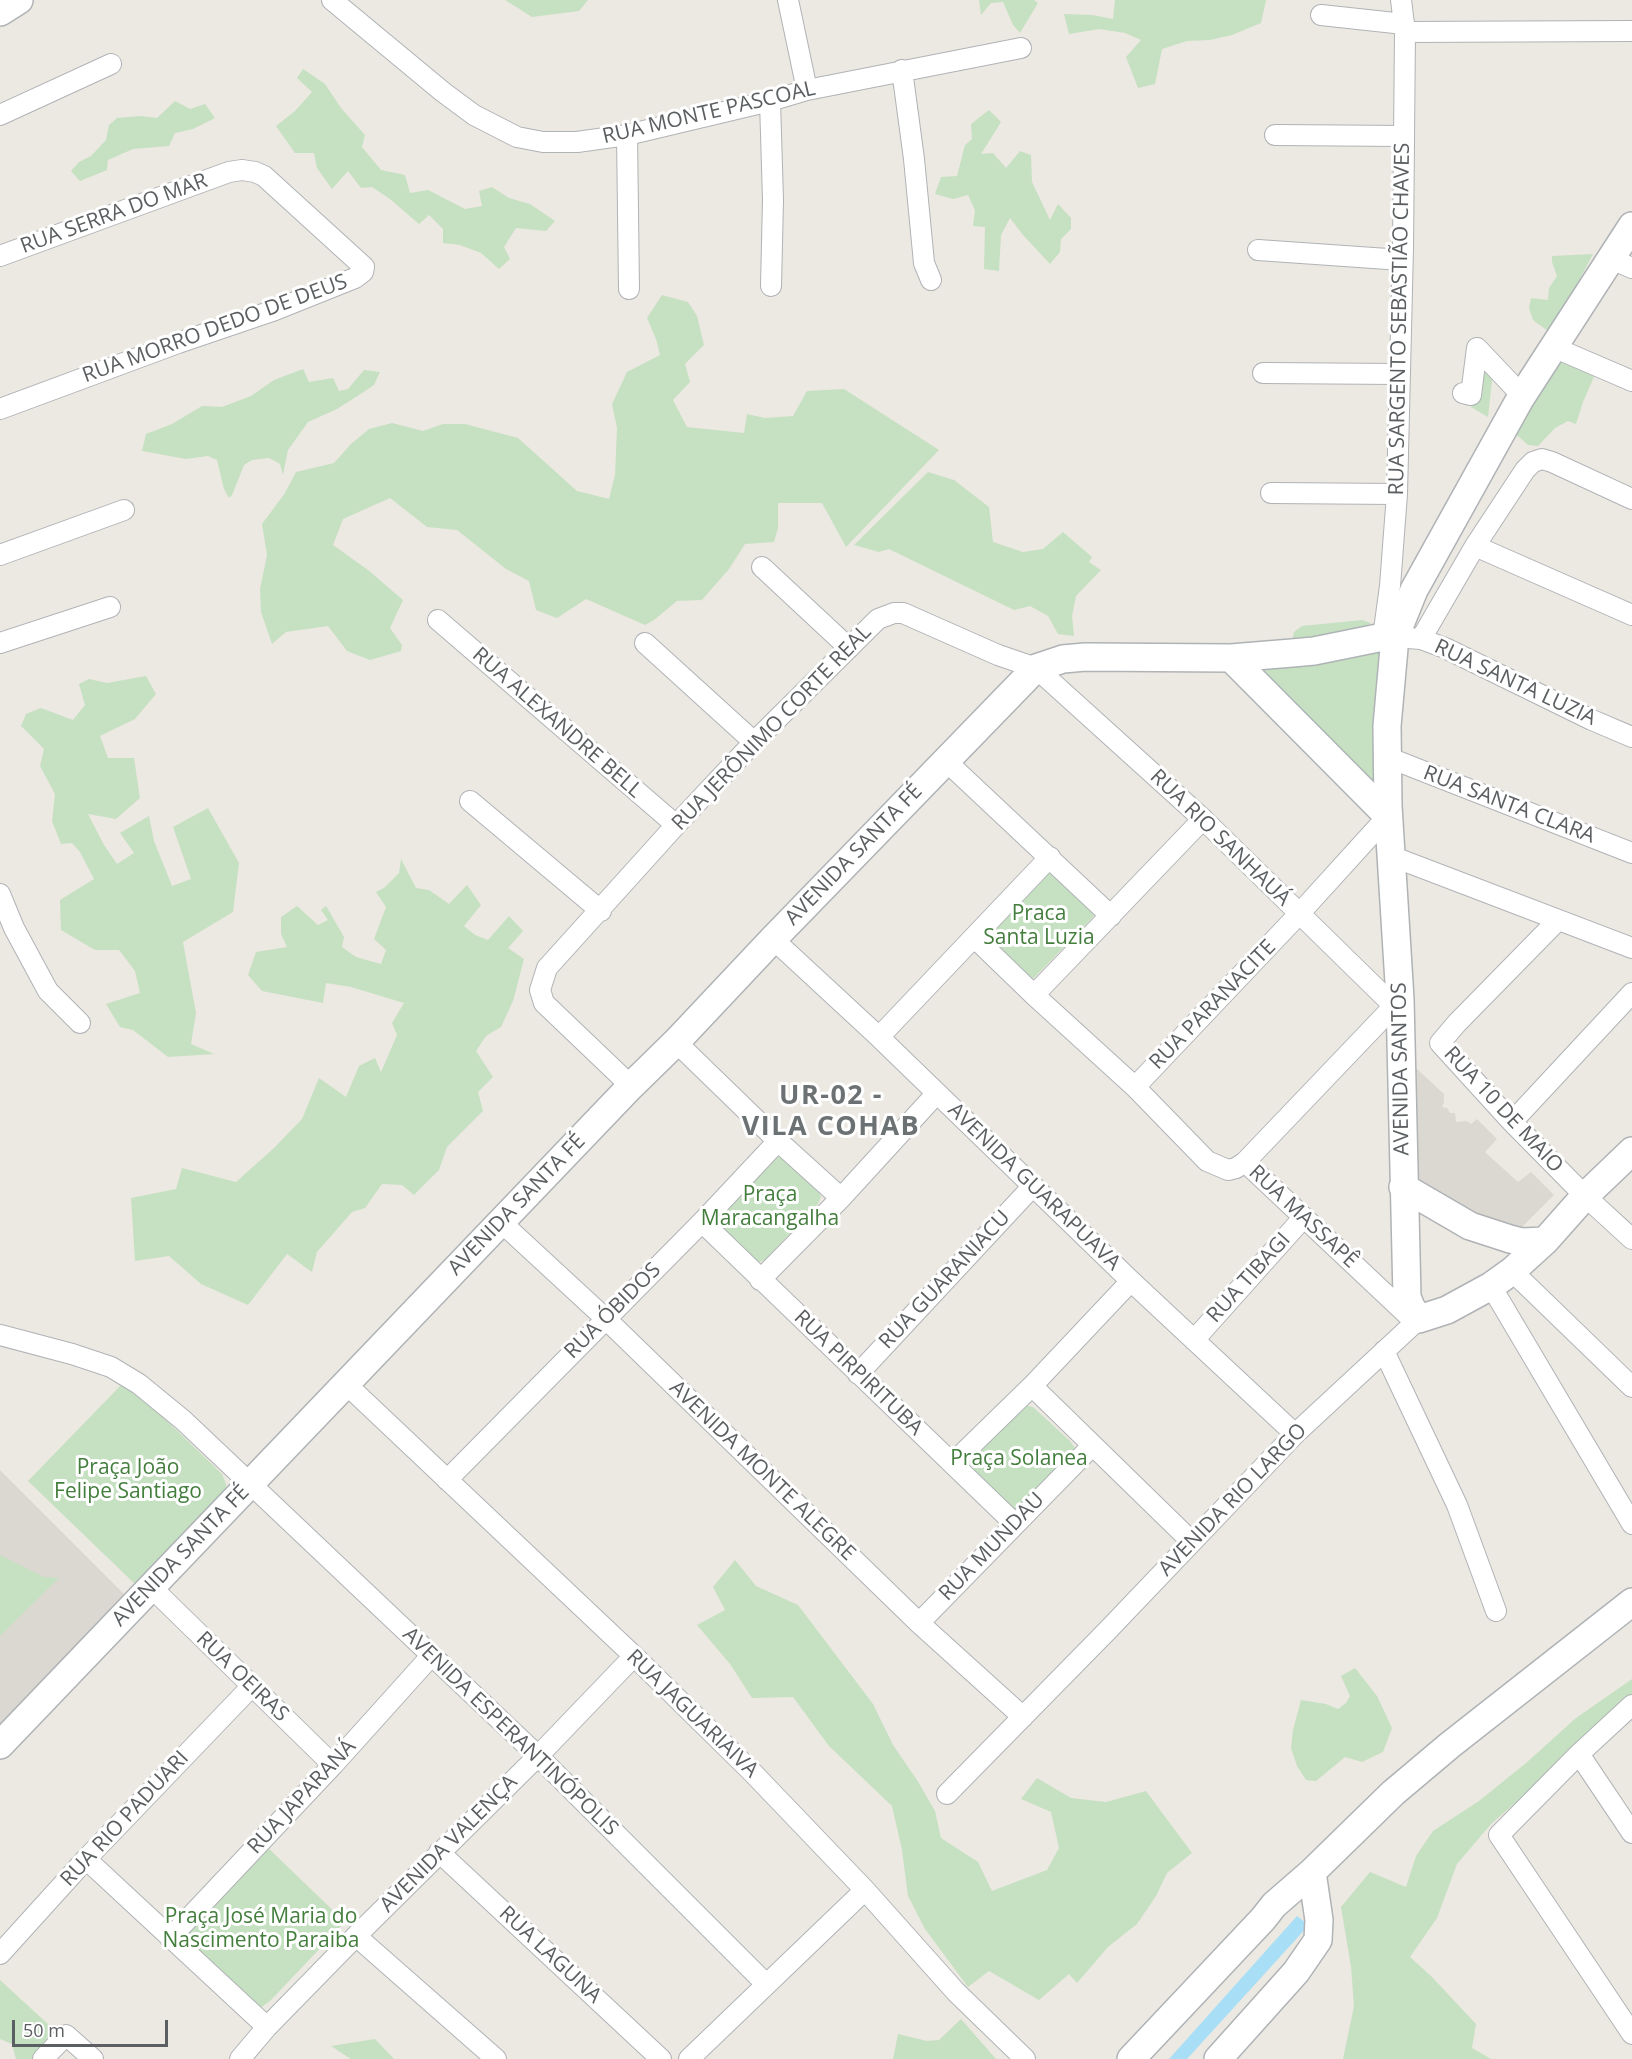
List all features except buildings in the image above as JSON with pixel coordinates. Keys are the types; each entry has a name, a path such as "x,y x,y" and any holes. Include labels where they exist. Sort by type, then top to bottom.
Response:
{"main road":[{"path":"0,12 20,0"},
{"name":"AVENIDA SANTOS","path":"1417,1321 1407,1297 1388,816 1389,692 1400,638 1413,593 1520,399 1553,347 1621,263 1632,226"},
{"path":"1036,668 1063,659 1085,657 1232,658 1314,651 1400,638"},
{"path":"1232,658 1388,816"},
{"name":"AVENIDA SANTA FÉ","path":"0,1745 345,1383 1036,668"},
{"name":"AVENIDA RIO LARGO","path":"1417,1321 1447,1310 1501,1278 1545,1241 1632,1151"},
{"path":"1403,1187 1470,1226 1522,1242 1545,1241"},
{"path":"1131,2059 1274,1905 1312,1872 1393,1793 1632,1602"},
{"path":"1218,2059 1296,1972 1318,1940 1319,1920 1312,1872"}],"street":[{"name":"RUA MONTE PASCOAL","path":"332,0 474,115 517,136 543,142 576,142 627,135 807,90 1021,48"},
{"path":"788,0 807,90"},
{"name":"RUA SARGENTO SEBASTIÃO CHAVES","path":"1400,638 1394,540 1397,494 1404,136 1404,28 1401,0"},
{"path":"1321,15 1404,28 1632,31"},
{"path":"0,115 111,64"},
{"path":"902,70 924,262 931,280"},
{"path":"770,101 773,200 771,286"},
{"path":"627,135 629,289"},
{"path":"1275,135 1404,136"},
{"name":"RUA MORRO DEDO DE DEUS","path":"0,409 274,310 355,278 363,272 364,267 264,176 255,171 229,172"},
{"name":"RUA SERRA DO MAR","path":"0,256 229,172"},
{"path":"1258,250 1402,260"},
{"path":"1553,347 1632,381"},
{"path":"1463,393 1471,395 1477,348 1514,387"},
{"path":"1263,374 1399,374"},
{"path":"1400,638 1475,546 1525,470 1535,461 1542,459 1552,462 1632,499"},
{"path":"1271,493 1397,494"},
{"path":"0,555 124,510"},
{"path":"1475,546 1632,615"},
{"path":"762,567 849,648"},
{"path":"0,643 110,608"},
{"name":"RUA JERÔNIMO CORTE REAL","path":"631,1086 544,1003 540,990 543,976 553,961 754,742 878,618 894,613 903,613 998,655 1036,668"},
{"name":"RUA ALEXANDRE BELL","path":"438,620 676,825"},
{"name":"RUA SANTA LUZIA","path":"1400,638 1445,648 1592,720 1632,737"},
{"path":"645,643 754,742"},
{"name":"RUA RIO SANHAUÁ","path":"1036,668 1203,819 1299,914 1397,1003"},
{"name":"RUA SANTA CLARA","path":"1387,757 1632,853"},
{"path":"946,761 1111,916"},
{"path":"470,801 601,911"},
{"name":"RUA PARANACITE","path":"1135,1087 1299,914 1388,816"},
{"path":"1034,995 1203,819"},
{"path":"1391,856 1632,948"},
{"path":"879,1037 1050,857"},
{"path":"0,894 14,928 48,991 80,1023"},
{"name":"RUA 10 DE MAIO","path":"1558,920 1440,1043 1512,1122 1632,1239"},
{"name":"RUA MASSAPÊ","path":"974,937 1135,1087 1207,1161 1228,1170 1245,1162 1417,1321"},
{"name":"AVENIDA GUARAPUAVA","path":"773,939 879,1037 1131,1281 1295,1434"},
{"path":"1512,1122 1632,993"},
{"path":"1245,1162 1397,1003"},
{"path":"676,1042 840,1198"},
{"path":"760,1280 840,1198 936,1093"},
{"name":"RUA ÓBIDOS","path":"447,1480 702,1222 778,1141"},
{"name":"RUA GUARANIACU","path":"858,1374 1033,1186"},
{"name":"RUA TIBAGI","path":"1194,1340 1304,1217"},
{"name":"RUA PIRPIRITUBA","path":"702,1222 1014,1523"},
{"name":"AVENIDA MONTE ALEGRE","path":"502,1223 606,1319 919,1623 1023,1717"},
{"path":"1501,1278 1632,1387"},
{"path":"1501,1278 1632,1524"},
{"path":"953,1463 1032,1386 1131,1281"},
{"name":"AVENIDA RIO LARGO","path":"947,1794 1295,1434 1417,1321"},
{"name":"AVENIDA ESPERANTINÓPOLIS","path":"0,1335 111,1367 139,1384 167,1407 538,1756 766,1984"},
{"path":"1384,1352 1458,1505 1496,1611"},
{"name":"RUA JAGUARIAIVA","path":"345,1383 634,1656 752,1772 865,1890 956,1992 1025,2059"},
{"path":"1032,1386 1192,1542"},
{"name":"RUA MUNDAU","path":"919,1623 1014,1523 1092,1446"},
{"name":"RUA OEIRAS","path":"152,1588 333,1765"},
{"name":"RUA JAPARANÁ","path":"170,1938 333,1765 432,1655"},
{"name":"AVENIDA VALENÇA","path":"240,2059 267,2027 439,1852 538,1756 634,1656"},
{"name":"RUA RIO PADUARI","path":"0,1954 86,1859 252,1686"},
{"path":"1632,1705 1499,1834 1632,2034"},
{"path":"1579,1754 1632,1833"},
{"name":"RUA LAGUNA","path":"439,1852 661,2059"},
{"path":"86,1859 267,2027"},
{"path":"689,2059 865,1890"},
{"path":"356,1936 496,2059"},
{"path":"44,2059 66,2035 93,2059"}],"shaded area":[{"path":"1404,1057 1444,1094 1442,1107 1447,1108 1450,1113 1455,1113 1456,1122 1467,1121 1471,1124 1477,1119 1497,1139 1485,1152 1518,1182 1531,1172 1554,1195 1514,1235 1415,1195"},
{"path":"0,1470 128,1598 0,1729"}],"green space":[{"path":"505,0 588,0 579,11 532,17"},
{"path":"979,0 1034,0 1038,3 1020,33 1013,25 1003,2 991,3 981,15"},
{"path":"1115,0 1266,0 1261,23 1232,35 1210,40 1187,41 1162,49 1155,84 1138,88 1126,57 1141,40 1125,33 1099,29 1069,34 1064,14 1092,15 1113,19"},
{"path":"303,69 325,84 341,108 365,135 362,147 381,170 405,175 410,193 428,190 465,209 482,206 479,191 492,187 509,198 530,204 555,221 546,231 516,228 504,247 510,259 499,269 481,253 460,245 443,243 443,229 429,215 419,224 372,187 361,188 348,171 332,189 317,168 314,153 295,153 276,126 295,111 312,92 297,78"},
{"path":"175,101 190,109 205,104 215,118 193,129 175,133 169,146 133,149 108,160 107,170 80,181 71,171 79,162 91,156 106,140 109,125 117,118 141,116 157,118"},
{"path":"989,110 1001,122 981,154 993,153 1006,168 1020,151 1031,155 1032,182 1050,220 1058,204 1071,218 1071,229 1061,239 1060,252 1050,264 1010,218 1001,235 999,271 984,269 985,227 973,226 975,210 968,195 953,199 935,194 941,177 957,176 965,145 972,139 971,124"},
{"path":"1593,254 1573,292 1548,331 1533,320 1529,308 1531,298 1548,300 1549,288 1557,276 1552,256"},
{"path":"662,295 688,302 697,316 704,345 685,364 690,382 673,400 687,427 744,433 747,414 765,418 793,416 807,391 844,389 939,450 846,547 822,503 778,503 778,528 774,542 745,544 729,569 702,600 677,601 645,625 586,599 557,618 536,610 529,581 506,569 457,530 427,527 390,498 343,519 333,545 368,570 403,600 390,628 402,645 401,651 370,660 347,651 328,626 286,632 272,644 261,612 260,589 267,555 262,524 285,493 296,472 334,463 369,429 392,423 423,431 443,424 465,424 518,438 577,491 609,499 615,475 617,428 612,404 627,372 660,355 647,318"},
{"path":"1480,357 1493,371 1488,417 1471,407"},
{"path":"1560,357 1596,372 1576,424 1568,421 1555,428 1538,446 1528,445 1508,427"},
{"path":"303,369 309,382 333,378 339,391 348,389 364,370 380,372 374,385 337,409 308,422 288,450 283,475 280,464 269,458 252,460 244,465 229,498 224,489 217,460 208,456 186,459 142,451 146,434 172,424 202,406 222,407 251,396 274,380"},
{"path":"928,472 954,480 989,507 993,542 1023,552 1043,549 1063,532 1092,557 1089,562 1101,570 1076,596 1072,616 1074,636 1058,634 1048,616 1030,606 1014,610 889,549 879,552 854,545"},
{"path":"1362,620 1371,623 1358,631 1290,650 1294,632 1302,626"},
{"path":"1383,637 1389,822 1243,662"},
{"path":"146,676 156,694 135,719 100,736 108,758 134,758 140,798 116,819 88,814 117,864 134,853 120,833 149,816 154,841 172,886 191,879 173,827 208,808 239,863 233,912 183,942 196,1013 191,1044 214,1054 168,1057 133,1030 120,1027 106,1004 140,993 135,971 119,950 95,950 61,930 60,900 94,879 80,852 72,843 61,844 52,821 55,794 40,766 44,749 21,726 26,714 41,708 73,720 85,705 79,684 89,679 107,683"},
{"path":"401,859 416,888 429,890 449,904 467,885 481,905 464,926 475,935 488,940 509,916 523,931 508,948 524,959 513,1001 501,1027 486,1036 476,1051 493,1077 478,1092 483,1111 447,1147 439,1170 414,1195 402,1185 382,1184 365,1208 352,1212 317,1252 312,1272 287,1254 248,1305 201,1284 169,1256 135,1261 131,1198 176,1189 182,1168 236,1182 302,1119 319,1078 346,1097 359,1066 375,1058 381,1072 397,1035 392,1023 404,1003 351,987 326,983 323,1003 262,991 248,975 256,952 287,947 281,934 281,917 297,906 318,925 328,920 321,910 326,906 344,937 342,947 356,957 381,964 386,950 374,939 386,907 376,892 384,888 399,873"},
{"name":"Praca Santa Luzia","path":"1046,872 1052,872 1091,909 1094,916 1029,981 985,939"},
{"name":"Praça Maracangalha","path":"782,1157 817,1188 821,1197 818,1204 765,1260 756,1263 720,1229 719,1218 721,1210 774,1158"},
{"name":"Praça João Felipe Santiago","path":"123,1383 138,1393 222,1474 226,1484 226,1490 137,1586 28,1481"},
{"name":"Praça Solanea","path":"1024,1405 1033,1407 1075,1448 1016,1512 968,1465 1019,1407"},
{"path":"0,1555 44,1577 59,1578 0,1636"},
{"path":"735,1560 756,1586 798,1605 873,1704 893,1745 935,1811 941,1838 978,1862 992,1891 1047,1870 1059,1848 1051,1812 1021,1799 1037,1778 1071,1798 1106,1802 1146,1791 1192,1853 1167,1873 1156,1896 1137,1924 1108,1947 1077,1983 1069,1974 1039,2000 989,1971 968,1987 925,1929 908,1896 902,1850 892,1806 829,1746 793,1697 752,1698 730,1664 697,1625 725,1610 713,1587"},
{"path":"1355,1668 1377,1696 1392,1728 1383,1752 1362,1762 1345,1757 1316,1781 1306,1780 1297,1766 1291,1748 1301,1700 1326,1704 1338,1709 1346,1703 1350,1696 1341,1676"},
{"path":"1632,1679 1632,1701 1491,1824 1457,1864 1437,1918 1410,1957 1476,2024 1472,2048 1491,2059 1343,2059 1354,2006 1351,1967 1341,1907 1370,1872 1406,1887 1416,1856 1433,1831 1479,1801 1576,1718"},
{"name":"Praça José Maria do Nascimento Paraiba","path":"263,1843 345,1922 270,2001 260,2008 175,1937"},
{"path":"0,1980 49,2025 58,2038 39,2059 16,2059 12,2044 0,2039"},
{"path":"961,2019 996,2059 893,2059 898,2034 927,2041 939,2040"},
{"path":"375,2039 394,2059 351,2059 331,2046"}],"water":[{"path":"1297,1916 1309,1925 1187,2059 1169,2059"}],"district":[{"name":"UR-02 - VILA COHAB","path":"831,1112"}]}
